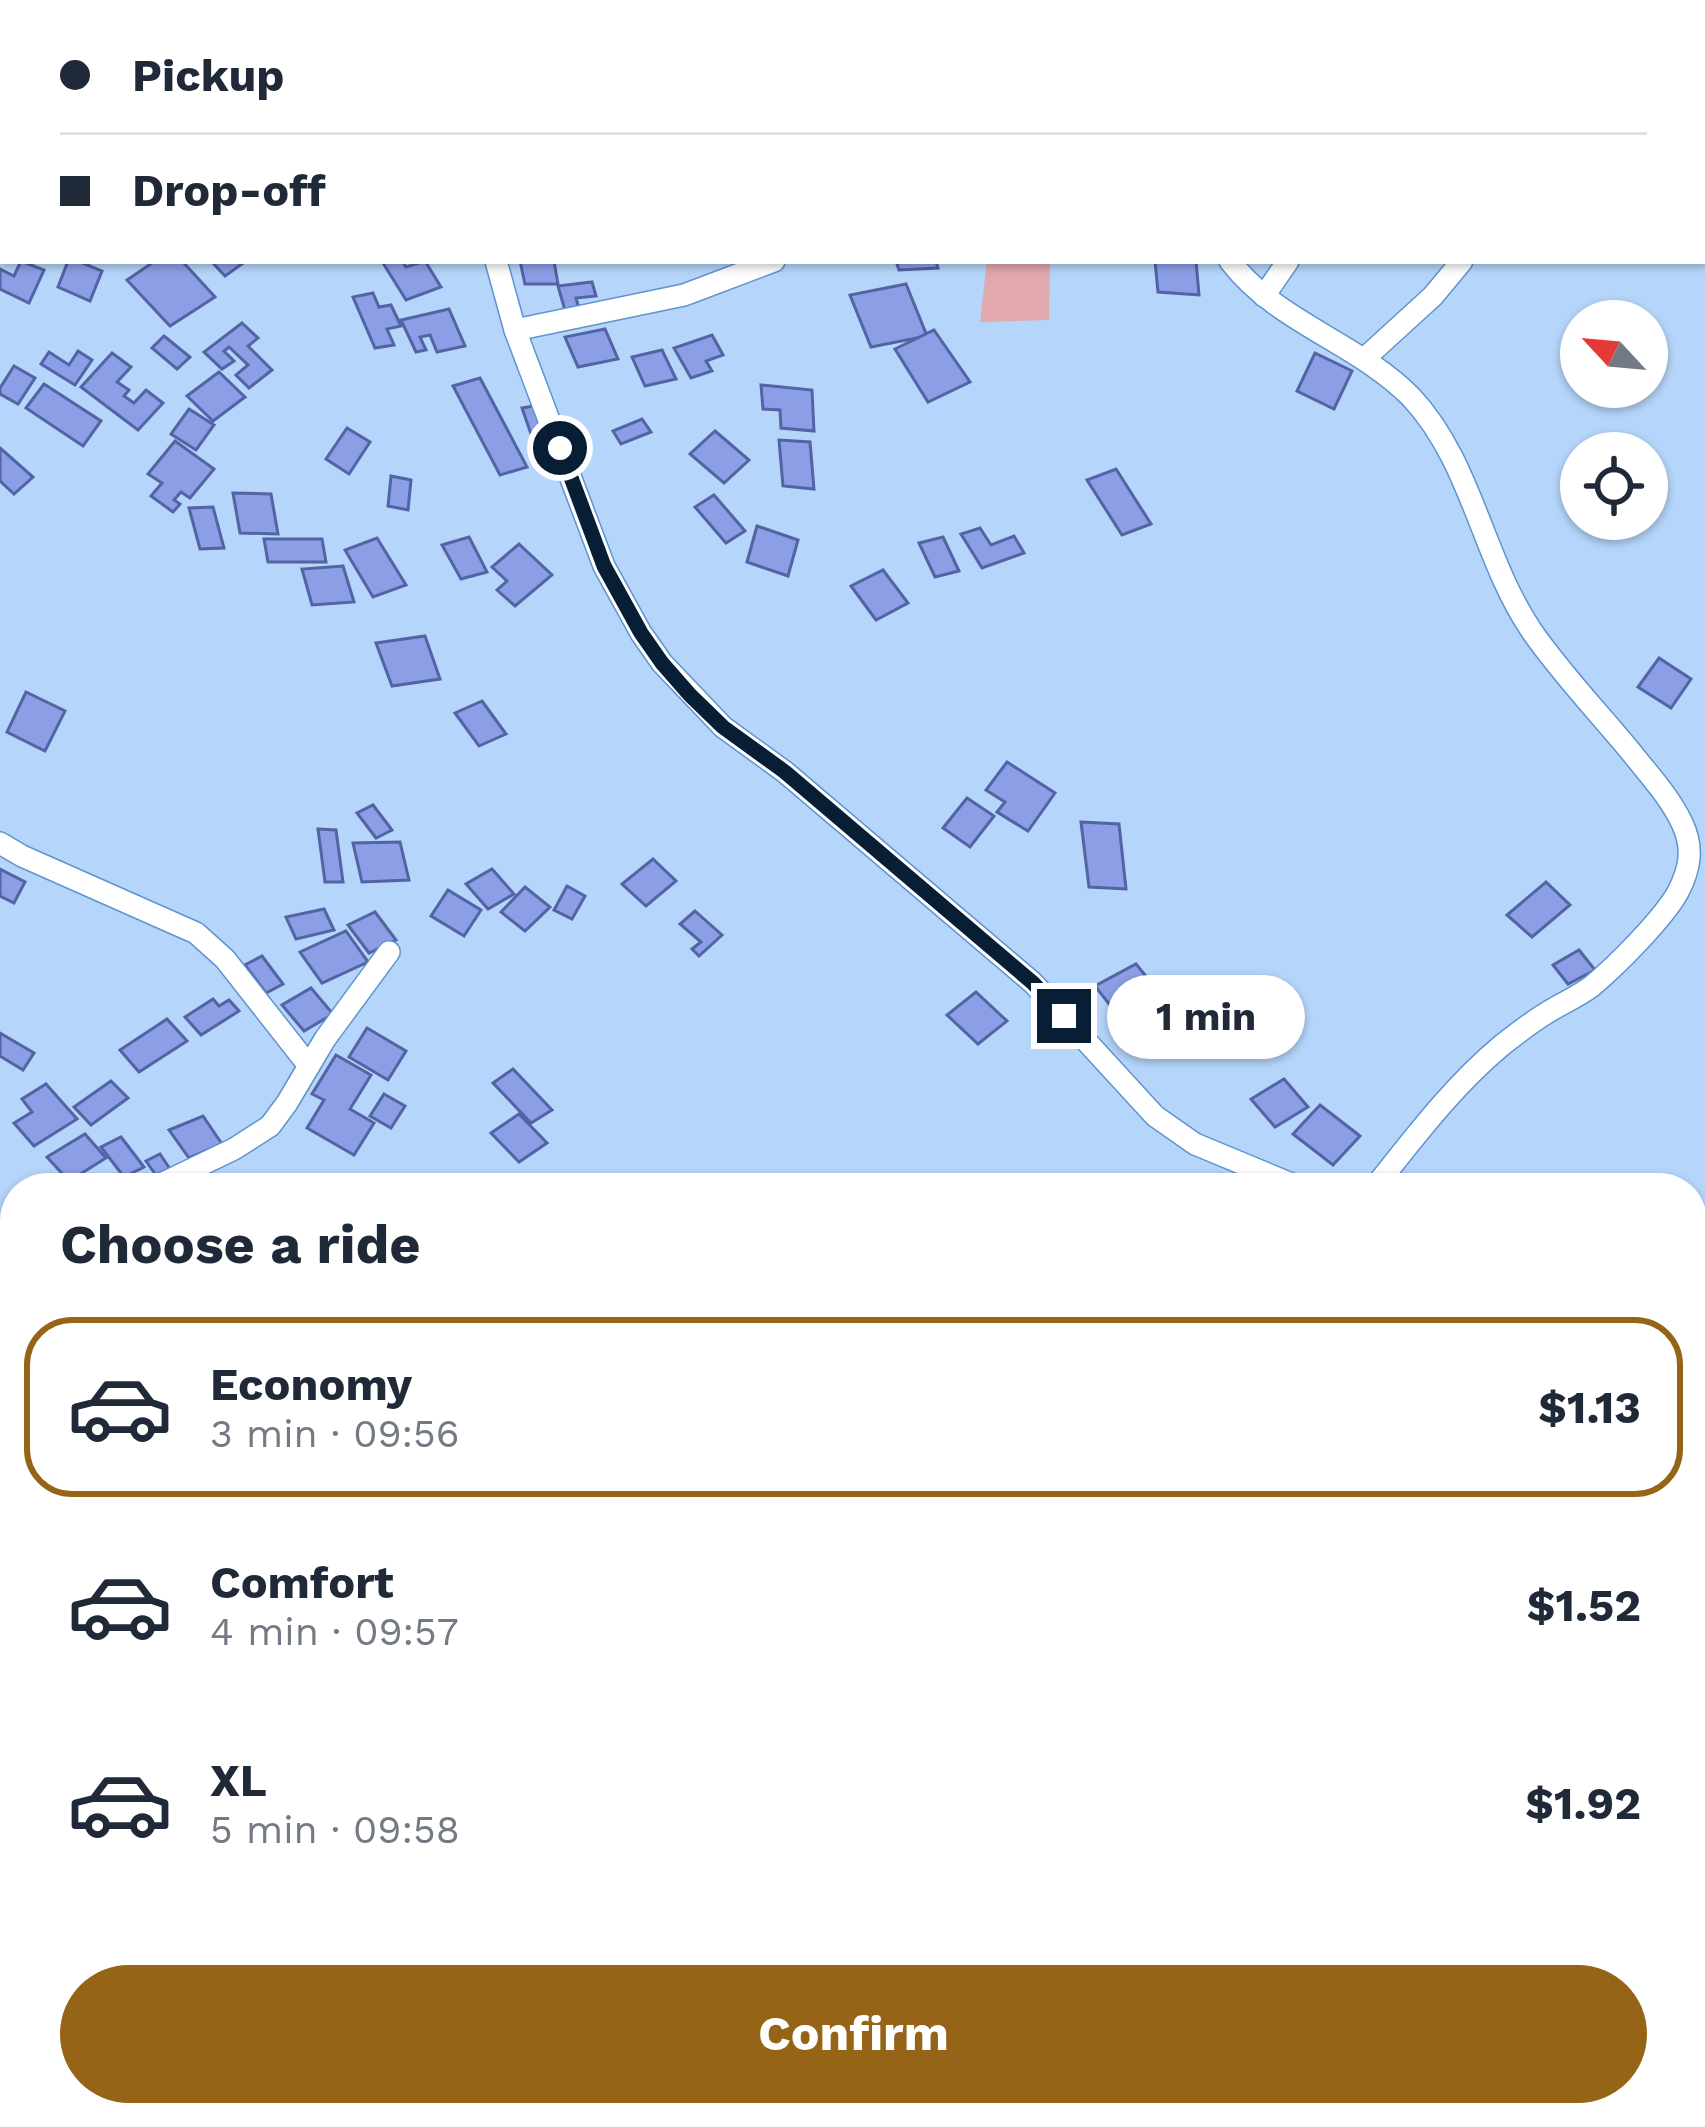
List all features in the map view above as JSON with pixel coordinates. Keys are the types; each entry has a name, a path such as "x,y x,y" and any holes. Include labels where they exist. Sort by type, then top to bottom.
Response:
{"street":[{"path":"497,264 515,330 604,566 662,663 723,727 785,772 1033,983 1155,1116 1195,1144 1264,1173"},
{"path":"515,330 684,295 766,264"},
{"path":"1234,264 1264,296 1364,359 1409,396 1439,432 1498,569 1531,629 1661,788 1689,843 1690,858 1675,898 1641,937 1591,986 1539,1017 1468,1076 1386,1173"},
{"path":"1264,296 1286,264"},
{"path":"1364,359 1433,296 1460,264"},
{"path":"0,843 196,933 225,959 309,1066"},
{"path":"184,1173 270,1126 325,1039 389,952"}],"shaded area":[{"path":"987,264 1050,264 1049,320 980,322"}],"building":[{"path":"20,264 44,270 29,303 0,289 0,269 14,276"},
{"path":"67,264 102,271 90,301 58,287"},
{"path":"151,264 185,264 215,297 170,326 127,280"},
{"path":"214,264 242,264 225,276"},
{"path":"384,264 427,264 441,287 406,300"},
{"path":"521,264 555,264 558,284 525,284"},
{"path":"897,264 937,264 938,268 899,270"},
{"path":"1155,264 1196,264 1199,295 1158,292"},
{"path":"592,282 596,296 576,298 580,312 566,314 558,286"},
{"path":"906,284 927,336 871,347 850,295"},
{"path":"373,293 379,307 391,305 401,326 387,329 394,345 375,348 353,297"},
{"path":"449,309 465,346 437,352 430,335 420,337 426,350 416,352 401,320"},
{"path":"242,323 258,338 248,346 272,370 249,388 236,375 248,365 229,347 224,351 234,361 222,369 204,352"},
{"path":"605,329 618,359 578,367 565,337"},
{"path":"934,330 970,382 928,402 895,349"},
{"path":"712,335 723,355 706,361 712,371 691,378 674,348"},
{"path":"164,336 190,357 177,369 152,348"},
{"path":"662,350 676,379 645,386 632,357"},
{"path":"78,351 92,360 75,385 41,364 49,352 69,365"},
{"path":"112,353 131,367 117,382 129,390 124,396 134,403 146,390 163,403 138,430 81,387"},
{"path":"1315,353 1352,371 1334,409 1297,391"},
{"path":"14,366 35,378 18,404 0,394"},
{"path":"219,372 245,397 213,421 187,396"},
{"path":"480,378 527,467 500,475 453,386"},
{"path":"44,384 101,421 83,446 26,408"},
{"path":"761,385 812,390 814,431 781,428 780,410 763,409"},
{"path":"534,406 542,433 531,434 522,408"},
{"path":"189,409 214,425 196,450 171,434"},
{"path":"642,419 651,432 621,444 613,431"},
{"path":"347,428 370,442 349,474 326,459"},
{"path":"715,431 749,460 724,483 690,454"},
{"path":"779,440 810,442 814,489 783,486"},
{"path":"175,441 214,469 190,498 181,492 173,512 151,496 162,483 148,474"},
{"path":"0,448 33,477 14,494 0,481"},
{"path":"1116,469 1151,524 1122,535 1087,480"},
{"path":"391,476 411,480 408,510 388,506"},
{"path":"233,493 271,494 278,534 240,533"},
{"path":"714,495 745,531 726,543 695,507"},
{"path":"213,507 224,548 200,549 189,508"},
{"path":"757,526 798,540 788,576 747,562"},
{"path":"980,528 991,545 1014,536 1024,553 982,568 961,534"},
{"path":"469,537 487,572 461,579 442,545"},
{"path":"943,537 959,571 935,577 919,543"},
{"path":"377,538 406,585 373,597 345,550"},
{"path":"264,539 322,539 326,562 268,562"},
{"path":"519,544 552,575 515,606 497,590 507,581 492,567"},
{"path":"343,566 354,602 312,605 302,569"},
{"path":"883,570 908,603 876,620 851,586"},
{"path":"425,636 440,679 392,686 376,643"},
{"path":"1659,658 1691,679 1671,708 1638,687"},
{"path":"26,692 65,711 45,751 7,732"},
{"path":"482,701 506,734 479,746 455,713"},
{"path":"1007,762 1055,793 1028,831 997,812 1005,802 986,790"},
{"path":"967,798 994,816 970,847 943,828"},
{"path":"373,805 392,830 376,838 357,813"},
{"path":"1081,822 1119,824 1126,889 1089,887"},
{"path":"318,829 336,830 343,882 325,882"},
{"path":"400,842 409,880 362,882 353,843"},
{"path":"653,859 676,881 646,906 622,884"},
{"path":"0,869 25,882 14,903 0,896"},
{"path":"492,869 514,894 488,909 466,884"},
{"path":"1546,882 1570,905 1532,937 1507,915"},
{"path":"567,886 585,896 572,919 554,910"},
{"path":"525,887 550,907 525,931 501,912"},
{"path":"448,890 481,910 464,936 431,916"},
{"path":"324,909 334,930 296,939 286,917"},
{"path":"695,911 722,935 699,956 692,949 701,942 680,924"},
{"path":"375,912 396,940 369,953 348,925"},
{"path":"346,931 368,962 322,983 300,952"},
{"path":"1579,950 1595,970 1568,984 1553,965"},
{"path":"262,956 283,984 266,993 245,965"},
{"path":"1136,964 1153,985 1128,997 1141,1014 1124,1023 1095,986"},
{"path":"311,988 333,1014 304,1031 282,1005"},
{"path":"976,992 1007,1021 978,1044 947,1015"},
{"path":"213,999 219,1006 229,1000 239,1011 201,1035 185,1017"},
{"path":"1244,1007 1259,1032 1216,1047 1201,1023"},
{"path":"167,1019 187,1041 139,1072 120,1050"},
{"path":"367,1028 406,1051 388,1080 349,1057"},
{"path":"0,1033 34,1053 23,1070 0,1056"},
{"path":"336,1055 371,1075 350,1109 374,1123 354,1155 307,1128 324,1100 312,1094"},
{"path":"513,1069 552,1110 531,1123 493,1083"},
{"path":"1284,1079 1308,1107 1275,1127 1251,1099"},
{"path":"111,1081 128,1098 91,1125 74,1107"},
{"path":"46,1084 77,1119 34,1146 14,1123 32,1112 22,1099"},
{"path":"384,1094 405,1106 391,1128 370,1116"},
{"path":"1320,1105 1360,1136 1333,1165 1293,1134"},
{"path":"519,1114 547,1143 519,1162 491,1133"},
{"path":"203,1116 222,1144 189,1158 169,1130"},
{"path":"85,1134 106,1158 82,1173 62,1173 47,1157"},
{"path":"121,1137 144,1167 121,1173 101,1147"},
{"path":"160,1154 172,1172 154,1173 146,1161"}],"route":[{"path":"560,448 604,566 641,633 690,695 1033,983 1064,1016"}]}
